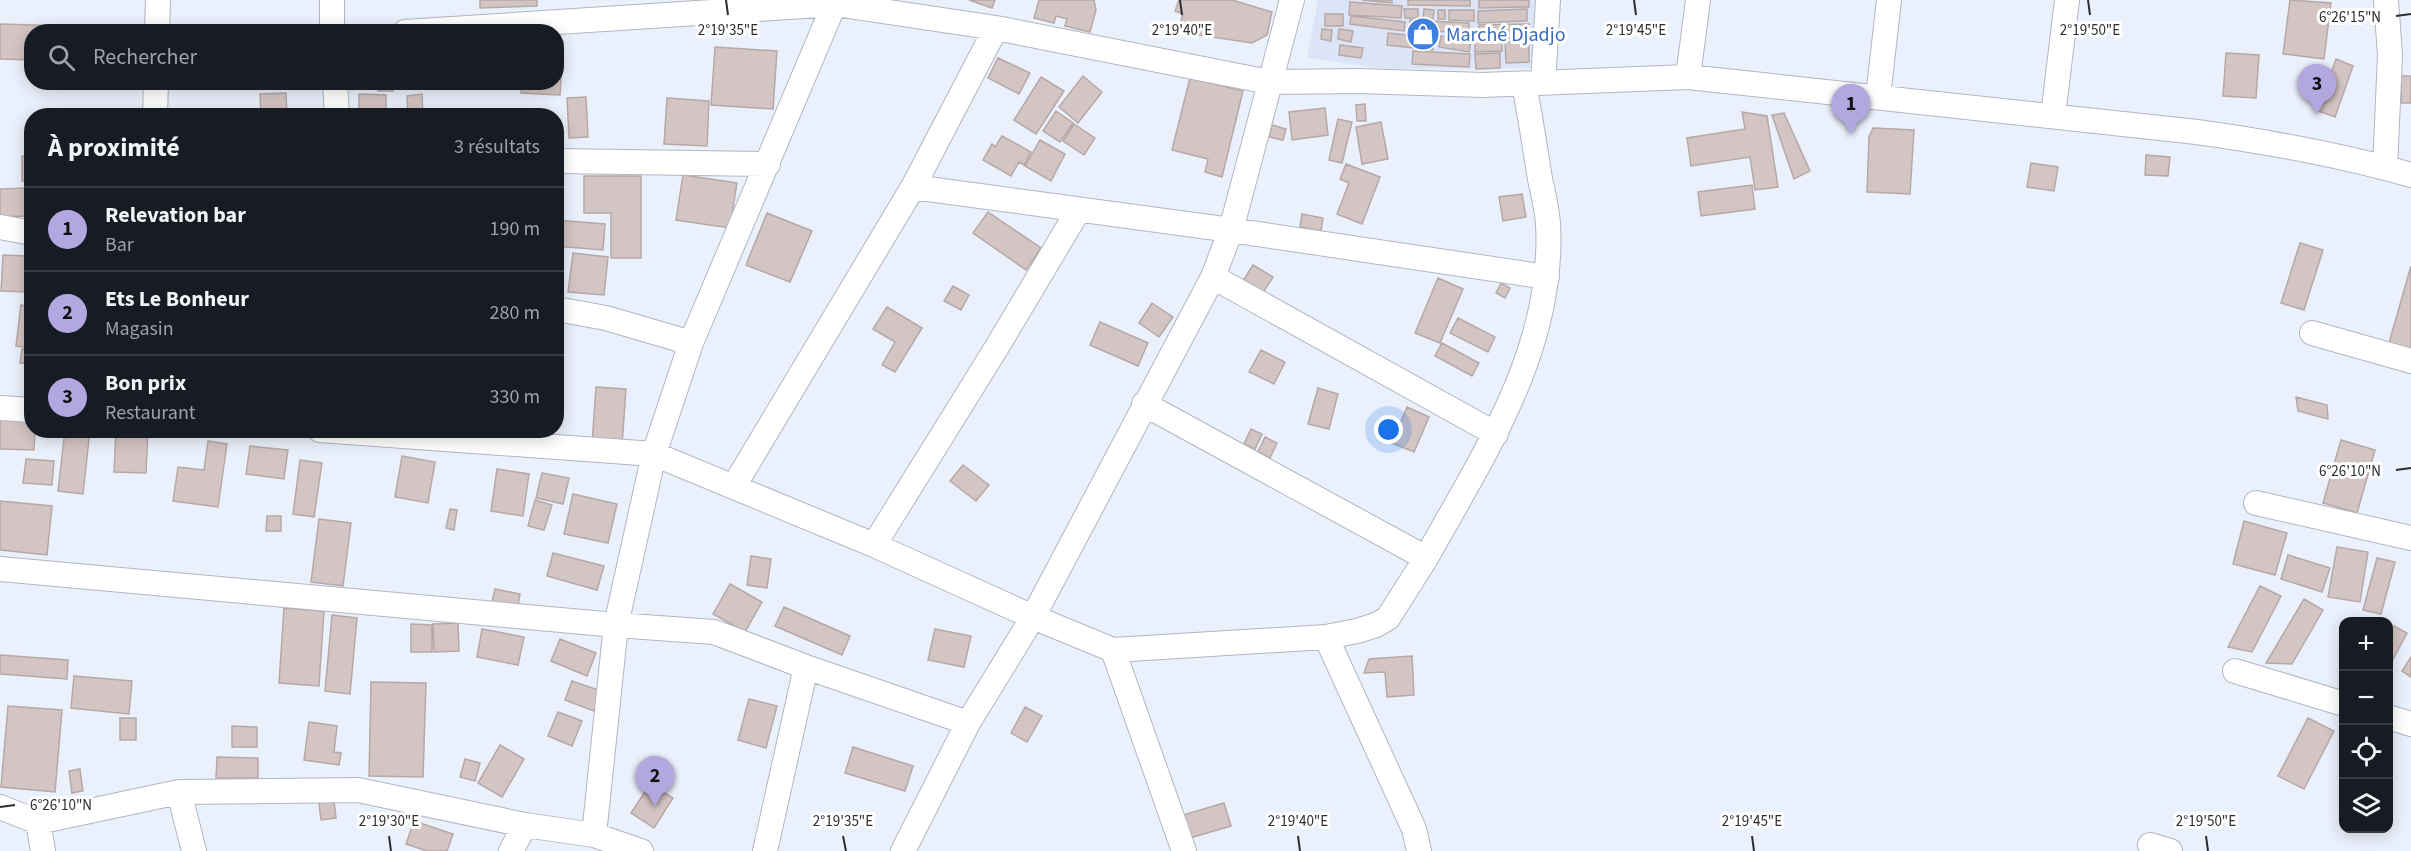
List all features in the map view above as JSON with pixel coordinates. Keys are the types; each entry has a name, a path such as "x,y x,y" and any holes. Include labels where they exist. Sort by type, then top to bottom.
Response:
{"street":[{"path":"157,24 158,0"},
{"path":"332,0 332,24"},
{"path":"903,851 968,723 1033,617 1213,277 1231,230 1292,0"},
{"path":"431,438 654,454 874,545 1033,617 1113,650 1326,638 1376,625 1388,618 1426,558 1496,434 1515,393 1538,324 1547,277 1548,223 1534,83 1548,0"},
{"path":"1688,77 1698,0"},
{"path":"1878,97 1889,0"},
{"path":"2053,116 2067,0"},
{"path":"2385,168 2390,55 2386,0"},
{"path":"520,24 836,2 996,28 1269,82 1534,83 1688,77 2240,138 2385,168 2411,176"},
{"path":"594,834 616,625 654,454 691,343 836,2"},
{"path":"735,486 913,187 996,28"},
{"path":"155,108 156,90"},
{"path":"336,90 337,108"},
{"path":"564,161 768,164"},
{"path":"913,187 1231,230 1547,277"},
{"path":"874,545 1078,211"},
{"path":"0,227 24,232"},
{"path":"1213,277 1496,434"},
{"path":"564,310 606,318 691,343"},
{"path":"2312,333 2411,361"},
{"path":"1144,404 1426,558"},
{"path":"0,408 24,410"},
{"path":"2256,503 2411,538"},
{"path":"0,569 714,632 806,667 968,723"},
{"path":"1326,638 1414,830 1419,851"},
{"path":"1113,650 1184,851"},
{"path":"765,851 806,667"},
{"path":"2235,671 2339,703"},
{"path":"2393,719 2411,724"},
{"path":"0,807 38,822 179,792 358,790 525,825 594,834 641,851"},
{"path":"179,792 194,851"},
{"path":"38,822 43,851"},
{"path":"511,851 525,825"}],"shaded area":[{"name":"Marché Djadjo","path":"1318,0 1537,0 1535,68 1387,69 1307,58"}],"building":[{"path":"480,0 537,0 537,6 480,8"},
{"path":"969,0 995,0 992,8"},
{"path":"1039,0 1094,0 1096,10 1090,32 1065,26 1067,19 1056,16 1054,23 1034,18"},
{"path":"1179,0 1232,0 1272,12 1267,35 1252,43 1178,32 1183,14 1175,11"},
{"path":"1362,0 1392,0 1392,3"},
{"path":"1408,0 1470,0 1470,6 1408,5"},
{"path":"1479,0 1529,0 1529,7 1479,8"},
{"path":"2290,0 2331,3 2324,59 2283,54"},
{"path":"1350,2 1402,6 1401,18 1349,15"},
{"path":"1404,9 1418,9 1418,18 1405,18"},
{"path":"1424,9 1434,10 1433,19 1423,19"},
{"path":"1527,9 1527,21 1478,23 1478,11"},
{"path":"1438,10 1445,10 1445,19 1438,19"},
{"path":"1449,10 1474,10 1474,21 1449,20"},
{"path":"1325,14 1343,14 1343,26 1325,26"},
{"path":"1351,16 1405,22 1404,31 1350,24"},
{"path":"1410,20 1469,23 1469,33 1409,30"},
{"path":"0,24 24,25 24,60 0,59"},
{"path":"1529,24 1529,38 1479,39 1479,25"},
{"path":"1322,29 1332,30 1331,41 1321,39"},
{"path":"1339,29 1353,31 1351,42 1338,39"},
{"path":"1388,33 1435,38 1433,50 1387,45"},
{"path":"1441,36 1471,41 1469,52 1439,47"},
{"path":"1475,40 1502,40 1502,51 1475,52"},
{"path":"1529,41 1529,62 1506,63 1505,42"},
{"path":"1340,45 1363,48 1361,58 1339,55"},
{"path":"715,47 777,51 773,109 711,105"},
{"path":"1413,51 1470,54 1469,67 1412,64"},
{"path":"1500,53 1500,68 1476,69 1475,54"},
{"path":"2226,53 2259,55 2256,98 2223,96"},
{"path":"998,58 1030,73 1019,94 988,78"},
{"path":"2336,59 2353,66 2335,117 2318,111"},
{"path":"1083,76 1102,92 1078,123 1059,107"},
{"path":"2401,76 2411,76 2411,103 2401,103"},
{"path":"1041,77 1064,91 1036,134 1014,120"},
{"path":"1190,78 1243,91 1222,177 1205,172 1208,159 1172,150"},
{"path":"521,90 560,90 560,95 521,93"},
{"path":"286,93 287,108 261,108 260,94"},
{"path":"359,94 386,95 386,108 359,108"},
{"path":"422,94 423,108 408,108 407,96"},
{"path":"586,97 588,137 569,138 567,98"},
{"path":"667,98 709,101 707,146 664,144"},
{"path":"1365,104 1366,121 1357,121 1356,105"},
{"path":"1325,108 1328,135 1292,140 1289,112"},
{"path":"1056,111 1073,123 1060,142 1043,131"},
{"path":"1742,112 1767,116 1778,187 1755,190 1750,157 1691,166 1687,138 1745,129"},
{"path":"1784,113 1810,171 1794,179 1772,115"},
{"path":"1338,119 1352,122 1342,163 1329,160"},
{"path":"1381,122 1388,159 1362,164 1356,127"},
{"path":"1074,124 1095,138 1084,155 1063,141"},
{"path":"1272,125 1286,129 1283,140 1269,137"},
{"path":"1873,128 1914,130 1910,194 1867,192 1869,137"},
{"path":"1002,136 1031,152 1024,165 1019,162 1011,176 983,160 992,144 995,147"},
{"path":"1040,140 1065,154 1051,181 1025,166"},
{"path":"2146,155 2170,157 2168,176 2145,175"},
{"path":"22,156 24,156 24,181 22,181"},
{"path":"2031,163 2058,167 2054,191 2027,187"},
{"path":"1346,164 1380,177 1362,224 1337,214 1349,183 1340,179"},
{"path":"683,175 737,183 730,228 676,220"},
{"path":"584,176 641,176 641,258 611,258 611,213 584,213"},
{"path":"1752,185 1755,209 1701,216 1698,192"},
{"path":"24,188 24,216 0,217 0,189"},
{"path":"1522,194 1526,217 1503,221 1499,197"},
{"path":"988,212 1041,248 1026,270 973,233"},
{"path":"767,213 812,231 790,282 746,265"},
{"path":"1302,214 1323,218 1321,231 1300,227"},
{"path":"564,221 605,224 603,250 564,247"},
{"path":"2300,243 2323,250 2304,310 2281,303"},
{"path":"573,253 608,257 604,295 568,292"},
{"path":"3,255 24,256 24,292 1,291"},
{"path":"1253,265 1273,277 1261,296 1241,284"},
{"path":"2411,266 2411,349 2389,343"},
{"path":"1438,278 1463,289 1440,343 1415,333"},
{"path":"1501,283 1510,288 1505,298 1496,293"},
{"path":"953,286 969,295 961,310 944,301"},
{"path":"1152,303 1173,317 1159,337 1139,323"},
{"path":"21,305 24,306 24,347 16,346"},
{"path":"887,307 922,328 895,372 882,365 895,342 873,329"},
{"path":"1458,318 1495,337 1488,352 1450,333"},
{"path":"1100,322 1148,343 1138,366 1090,345"},
{"path":"1442,343 1479,363 1472,376 1435,356"},
{"path":"22,349 24,349 24,363 20,363"},
{"path":"1261,350 1285,362 1274,384 1249,372"},
{"path":"596,387 626,389 622,446 592,444"},
{"path":"1318,388 1338,394 1329,429 1308,424"},
{"path":"2296,397 2327,405 2328,419 2298,411"},
{"path":"1407,407 1429,417 1414,452 1392,443"},
{"path":"0,420 24,421 24,438 35,438 34,450 0,449"},
{"path":"1251,429 1262,434 1255,449 1244,444"},
{"path":"1265,437 1277,443 1270,458 1258,452"},
{"path":"64,438 89,438 83,494 58,491"},
{"path":"116,438 148,438 146,473 114,472"},
{"path":"2341,440 2375,450 2357,513 2323,503"},
{"path":"208,441 227,444 218,507 173,501 178,467 204,470"},
{"path":"250,446 288,450 284,479 246,474"},
{"path":"402,456 435,462 428,503 395,497"},
{"path":"26,459 54,461 52,485 23,483"},
{"path":"300,460 322,463 314,517 293,514"},
{"path":"963,465 989,485 976,501 950,481"},
{"path":"497,469 529,474 523,516 491,511"},
{"path":"542,473 569,478 563,504 536,498"},
{"path":"573,494 617,504 608,543 564,534"},
{"path":"535,500 552,505 544,530 528,526"},
{"path":"0,501 52,506 47,555 0,550"},
{"path":"450,509 457,510 454,530 446,528"},
{"path":"267,516 281,516 281,531 266,531"},
{"path":"319,519 351,523 343,586 311,582"},
{"path":"2244,521 2287,533 2275,575 2233,564"},
{"path":"2337,547 2368,552 2360,602 2328,597"},
{"path":"553,553 604,566 597,590 547,576"},
{"path":"2288,555 2330,568 2322,592 2281,579"},
{"path":"751,556 771,559 767,588 747,585"},
{"path":"2377,558 2395,562 2381,614 2363,610"},
{"path":"730,584 762,602 745,632 713,614"},
{"path":"2260,586 2281,596 2252,652 2228,647"},
{"path":"495,589 520,594 517,611 491,606"},
{"path":"2304,599 2323,610 2292,664 2266,663"},
{"path":"784,607 850,636 842,655 775,626"},
{"path":"284,608 324,611 319,686 279,683"},
{"path":"332,615 357,618 350,694 325,691"},
{"path":"458,623 459,651 434,652 433,624"},
{"path":"411,624 432,625 432,652 411,652"},
{"path":"2393,626 2407,633 2393,660"},
{"path":"482,629 524,637 518,665 477,657"},
{"path":"935,629 971,636 964,667 928,660"},
{"path":"560,639 596,653 587,676 551,661"},
{"path":"0,655 68,660 67,679 0,674"},
{"path":"1412,656 1414,695 1387,697 1385,672 1364,673 1369,659"},
{"path":"2411,657 2411,677 2402,671"},
{"path":"74,676 132,681 129,714 71,708"},
{"path":"572,681 601,691 594,711 565,700"},
{"path":"371,682 426,683 423,777 369,776"},
{"path":"749,699 777,706 766,748 738,740"},
{"path":"8,706 62,710 55,792 1,787"},
{"path":"1025,707 1042,716 1027,742 1011,733"},
{"path":"558,712 582,721 572,746 548,736"},
{"path":"120,718 136,718 136,740 120,740"},
{"path":"2308,718 2334,731 2304,789 2278,776"},
{"path":"309,722 337,726 334,752 341,753 339,765 304,760"},
{"path":"232,726 257,727 257,747 232,747"},
{"path":"500,745 524,759 502,797 478,783"},
{"path":"853,747 913,766 905,791 845,773"},
{"path":"217,757 258,758 258,778 216,778"},
{"path":"465,759 480,763 475,781 460,777"},
{"path":"80,769 83,791 72,793 69,771"},
{"path":"650,784 673,798 654,828 631,813"},
{"path":"334,801 336,818 321,820 319,803"},
{"path":"1224,803 1231,826 1190,838 1183,815"},
{"path":"414,821 453,834 447,851 427,851 406,844"}],"place":[{"name":"Marché Djadjo","path":"1423,34"},
{"name":"Bon prix","path":"2317,114"},
{"name":"Relevation bar","path":"1851,134"},
{"name":"Ets Le Bonheur","path":"655,806"}]}
